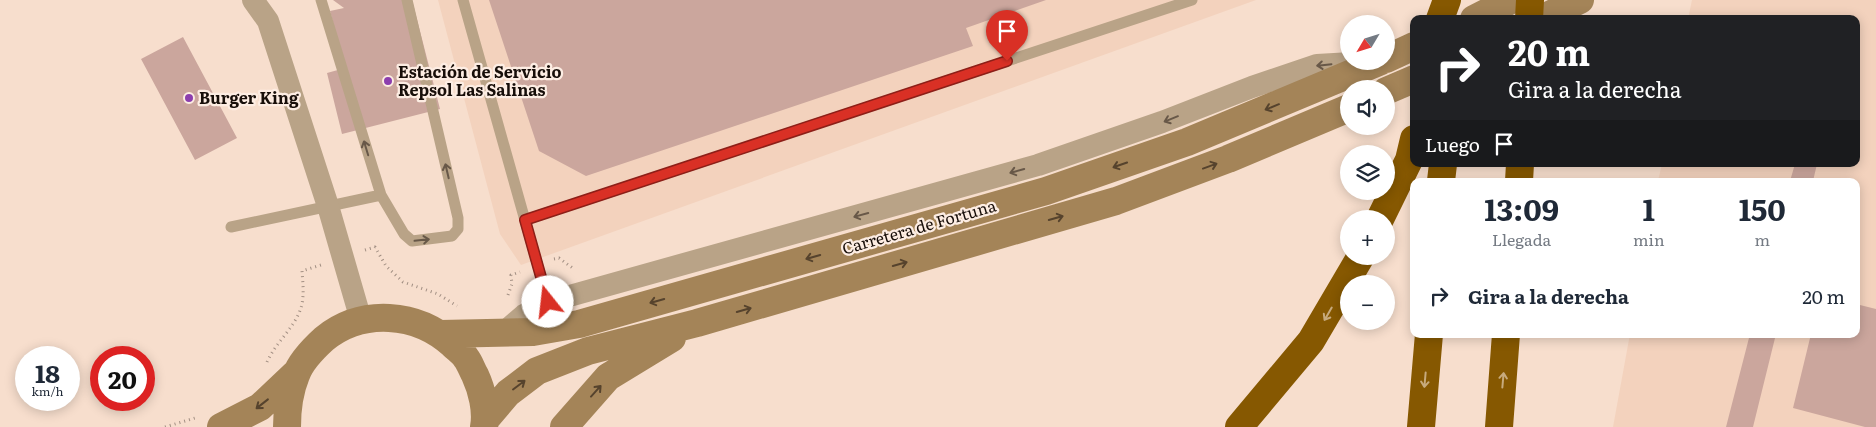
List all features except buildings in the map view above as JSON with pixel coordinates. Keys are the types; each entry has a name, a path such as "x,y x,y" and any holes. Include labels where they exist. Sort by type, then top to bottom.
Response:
{"highway":[{"path":"1441,15 1447,0"},
{"path":"1452,0 1452,15"},
{"path":"1529,15 1530,0"},
{"path":"1384,210 1410,156"},
{"path":"1239,427 1312,341 1356,265"},
{"path":"1421,427 1428,338"},
{"path":"1499,427 1506,338"}],"main road":[{"path":"1482,15 1511,0"},
{"path":"1549,15 1580,0"},
{"path":"1395,55 1410,48"},
{"name":"Carretera de Fortuna","path":"441,334 532,332 578,324 1046,191 1187,142 1359,70"},
{"path":"1395,87 1410,81"},
{"name":"Carretera de Fortuna","path":"485,424 508,393 537,371 588,351 697,323 1116,200 1267,144 1340,112"},
{"path":"221,427 260,407 296,373 312,349 334,331 361,320 388,317 416,321 441,334 465,357 481,387 485,424"},
{"path":"564,427 608,377 697,323"},
{"path":"287,427 288,399 296,373"}],"street":[{"path":"253,0 268,21 328,206 361,320"},
{"path":"502,334 524,315 548,302 1038,165 1162,122 1252,87 1317,66 1340,64"}],"lane":[{"path":"322,0 381,195 404,234 412,241 452,236 458,229 458,218 407,0"},
{"path":"464,0 548,302"},
{"path":"525,220 1192,0"},
{"path":"231,227 381,195"}],"shaded area":[{"path":"438,0 1256,0 521,265 500,234"},
{"path":"1692,0 1876,0 1876,427 1613,427 1629,338 1860,338 1860,178 1659,178 1661,167 1860,167 1860,15 1689,15"}],"place":[{"name":"Estación de Servicio Repsol Las Salinas","path":"388,81"},
{"name":"Burger King","path":"189,98"}],"route":[{"path":"548,302 525,220 1007,61"}]}
